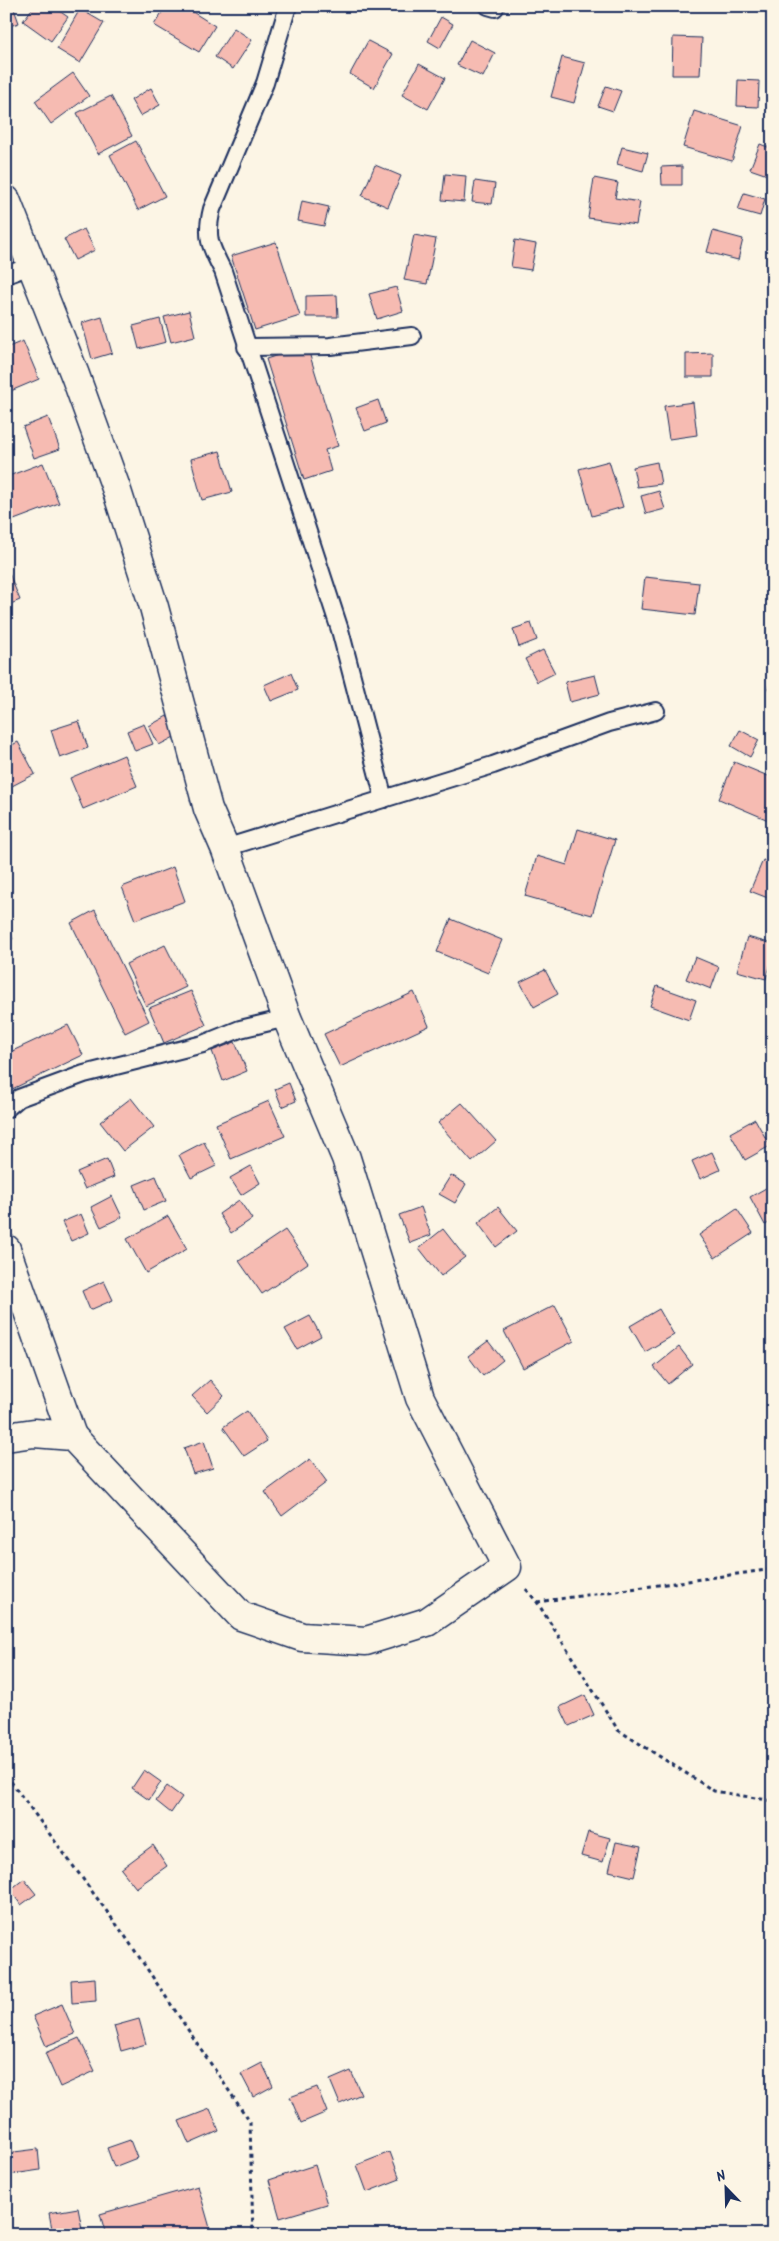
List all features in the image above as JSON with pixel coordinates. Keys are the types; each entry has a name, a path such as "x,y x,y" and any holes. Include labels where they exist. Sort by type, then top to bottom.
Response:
{"street":[{"path":"6,200 33,264 116,488 154,607 208,809 225,848 287,1018 346,1158 420,1398 508,1567 427,1622 366,1641 302,1637 241,1616 72,1436 6,1249"},
{"path":"6,1437 34,1433 72,1436"}],"lane":[{"path":"288,6 265,83 212,209 207,227 209,245 223,271 246,347 340,630 384,799"},
{"path":"6,275 33,264"},
{"path":"246,347 330,346 412,336"},
{"path":"225,848 493,765 609,723 656,711"},
{"path":"6,1109 19,1098 84,1074 203,1044 240,1029 287,1018"}],"path":[{"path":"773,1569 537,1602 618,1730 714,1792 773,1802"},
{"path":"6,1775 125,1936 250,2122 253,2235"}],"building":[{"path":"6,6 13,6 19,23 6,27"},
{"path":"34,6 52,6 68,17 51,41 23,21"},
{"path":"166,6 183,6 215,26 199,52 154,25"},
{"path":"80,9 104,23 80,63 57,49"},
{"path":"441,17 453,24 440,48 428,41"},
{"path":"234,28 252,40 233,69 215,57"},
{"path":"673,37 702,38 700,75 672,75"},
{"path":"470,40 495,53 483,77 457,65"},
{"path":"368,41 393,54 374,88 350,74"},
{"path":"562,57 585,63 574,103 551,97"},
{"path":"419,64 445,78 428,109 402,95"},
{"path":"73,73 89,96 51,124 35,101"},
{"path":"738,80 759,81 758,107 737,106"},
{"path":"606,86 621,91 613,111 598,106"},
{"path":"151,88 160,105 140,116 131,100"},
{"path":"111,96 132,136 98,154 77,113"},
{"path":"694,111 743,126 732,161 683,147"},
{"path":"136,141 165,196 138,210 110,155"},
{"path":"760,144 773,149 773,177 750,169"},
{"path":"622,147 648,153 643,171 617,164"},
{"path":"375,165 401,176 388,207 362,196"},
{"path":"682,166 682,185 662,185 661,167"},
{"path":"445,174 466,176 464,202 442,200"},
{"path":"594,178 618,183 615,198 640,202 636,225 588,218"},
{"path":"475,181 495,184 492,204 472,202"},
{"path":"744,193 765,199 760,216 738,210"},
{"path":"302,201 329,207 324,226 298,221"},
{"path":"84,229 95,250 75,260 64,239"},
{"path":"713,231 743,239 738,260 707,252"},
{"path":"414,235 436,239 427,284 404,280"},
{"path":"515,240 536,244 531,270 511,267"},
{"path":"276,242 300,316 255,330 231,256"},
{"path":"396,287 403,311 377,319 369,294"},
{"path":"337,295 338,317 306,317 306,296"},
{"path":"189,311 195,336 171,342 164,317"},
{"path":"102,317 112,353 92,359 82,323"},
{"path":"160,319 166,342 139,349 133,326"},
{"path":"23,341 39,379 6,393 6,348"},
{"path":"307,346 338,446 325,450 331,471 304,480 266,359"},
{"path":"713,353 713,377 686,377 686,354"},
{"path":"378,400 386,423 365,431 356,408"},
{"path":"693,402 697,435 669,439 664,406"},
{"path":"48,417 60,449 34,458 23,427"},
{"path":"220,451 232,492 202,500 191,459"},
{"path":"609,461 623,507 592,516 579,469"},
{"path":"657,462 661,484 637,487 633,467"},
{"path":"43,463 59,503 6,523 6,477"},
{"path":"659,491 665,509 646,514 641,496"},
{"path":"6,566 20,600 6,606"},
{"path":"645,577 699,583 695,615 641,609"},
{"path":"531,623 537,640 519,647 513,629"},
{"path":"543,650 555,673 537,682 525,659"},
{"path":"291,673 298,690 271,701 264,685"},
{"path":"773,673 773,691 768,689"},
{"path":"595,675 600,694 570,702 565,682"},
{"path":"167,716 178,735 159,745 149,726"},
{"path":"79,721 88,748 60,758 51,730"},
{"path":"144,724 153,744 135,751 127,731"},
{"path":"740,730 759,740 750,757 731,746"},
{"path":"18,742 35,774 12,786 6,776 6,748"},
{"path":"124,755 137,786 83,809 70,778"},
{"path":"734,762 773,778 773,822 719,799"},
{"path":"578,829 615,840 592,915 525,896 537,856 567,865"},
{"path":"763,860 773,863 773,900 750,891"},
{"path":"173,867 185,901 135,920 122,887"},
{"path":"95,910 149,1021 125,1033 71,923"},
{"path":"451,919 502,940 488,973 437,952"},
{"path":"6,921 13,939 6,942"},
{"path":"747,937 773,944 773,956 766,979 737,971"},
{"path":"165,945 186,987 146,1006 126,964"},
{"path":"695,957 719,967 711,989 686,979"},
{"path":"545,970 558,994 534,1007 520,982"},
{"path":"657,986 696,1000 689,1020 650,1006"},
{"path":"191,991 206,1025 164,1043 149,1008"},
{"path":"414,992 429,1026 340,1067 324,1034"},
{"path":"68,1025 83,1055 6,1092 6,1054"},
{"path":"235,1042 247,1071 223,1081 212,1051"},
{"path":"289,1083 296,1101 282,1107 275,1089"},
{"path":"131,1098 154,1127 123,1151 100,1122"},
{"path":"269,1101 285,1136 231,1159 216,1124"},
{"path":"462,1103 496,1141 472,1162 438,1123"},
{"path":"755,1119 770,1146 745,1160 730,1133"},
{"path":"204,1142 216,1166 191,1178 179,1155"},
{"path":"712,1152 720,1170 700,1179 692,1161"},
{"path":"107,1159 114,1177 85,1189 77,1172"},
{"path":"251,1166 260,1183 241,1195 230,1178"},
{"path":"451,1175 466,1184 455,1203 439,1194"},
{"path":"156,1176 166,1201 144,1210 134,1185"},
{"path":"773,1184 773,1221 765,1225 750,1197"},
{"path":"112,1196 122,1217 101,1227 91,1207"},
{"path":"239,1200 252,1219 231,1233 219,1214"},
{"path":"421,1207 431,1235 410,1243 399,1215"},
{"path":"498,1207 517,1231 496,1247 478,1223"},
{"path":"737,1209 753,1233 715,1258 699,1235"},
{"path":"81,1214 89,1233 71,1241 62,1222"},
{"path":"168,1216 187,1249 146,1273 127,1239"},
{"path":"443,1229 465,1257 441,1276 419,1248"},
{"path":"285,1230 308,1263 262,1294 239,1261"},
{"path":"104,1281 113,1300 90,1310 82,1291"},
{"path":"555,1305 574,1341 523,1368 504,1331"},
{"path":"659,1309 674,1335 645,1352 630,1326"},
{"path":"310,1316 321,1336 297,1349 285,1329"},
{"path":"488,1341 503,1360 483,1376 468,1356"},
{"path":"679,1347 692,1364 668,1384 654,1367"},
{"path":"210,1380 224,1396 207,1412 192,1396"},
{"path":"247,1411 267,1441 244,1456 223,1427"},
{"path":"204,1441 213,1468 193,1474 184,1448"},
{"path":"310,1459 327,1482 282,1516 265,1492"},
{"path":"585,1695 594,1715 569,1726 560,1707"},
{"path":"144,1770 161,1782 149,1800 132,1788"},
{"path":"167,1786 182,1797 171,1813 156,1801"},
{"path":"588,1832 610,1838 603,1862 581,1856"},
{"path":"616,1842 641,1847 634,1877 609,1871"},
{"path":"153,1845 167,1866 136,1888 121,1869"},
{"path":"24,1879 36,1894 21,1905 10,1890"},
{"path":"95,1978 96,2001 72,2003 71,1980"},
{"path":"62,2004 75,2034 46,2046 33,2016"},
{"path":"139,2019 146,2044 121,2051 114,2026"},
{"path":"79,2038 95,2071 60,2087 45,2053"},
{"path":"262,2063 273,2086 253,2097 241,2074"},
{"path":"351,2071 361,2094 340,2104 330,2080"},
{"path":"317,2087 327,2112 301,2123 290,2097"},
{"path":"210,2109 219,2131 189,2144 179,2121"},
{"path":"130,2140 137,2158 114,2167 107,2148"},
{"path":"38,2149 40,2170 7,2175 6,2153"},
{"path":"390,2152 400,2179 367,2192 357,2165"},
{"path":"315,2165 327,2204 280,2218 269,2180"},
{"path":"198,2186 212,2235 106,2235 100,2214"},
{"path":"78,2208 82,2229 53,2234 49,2213"}]}
